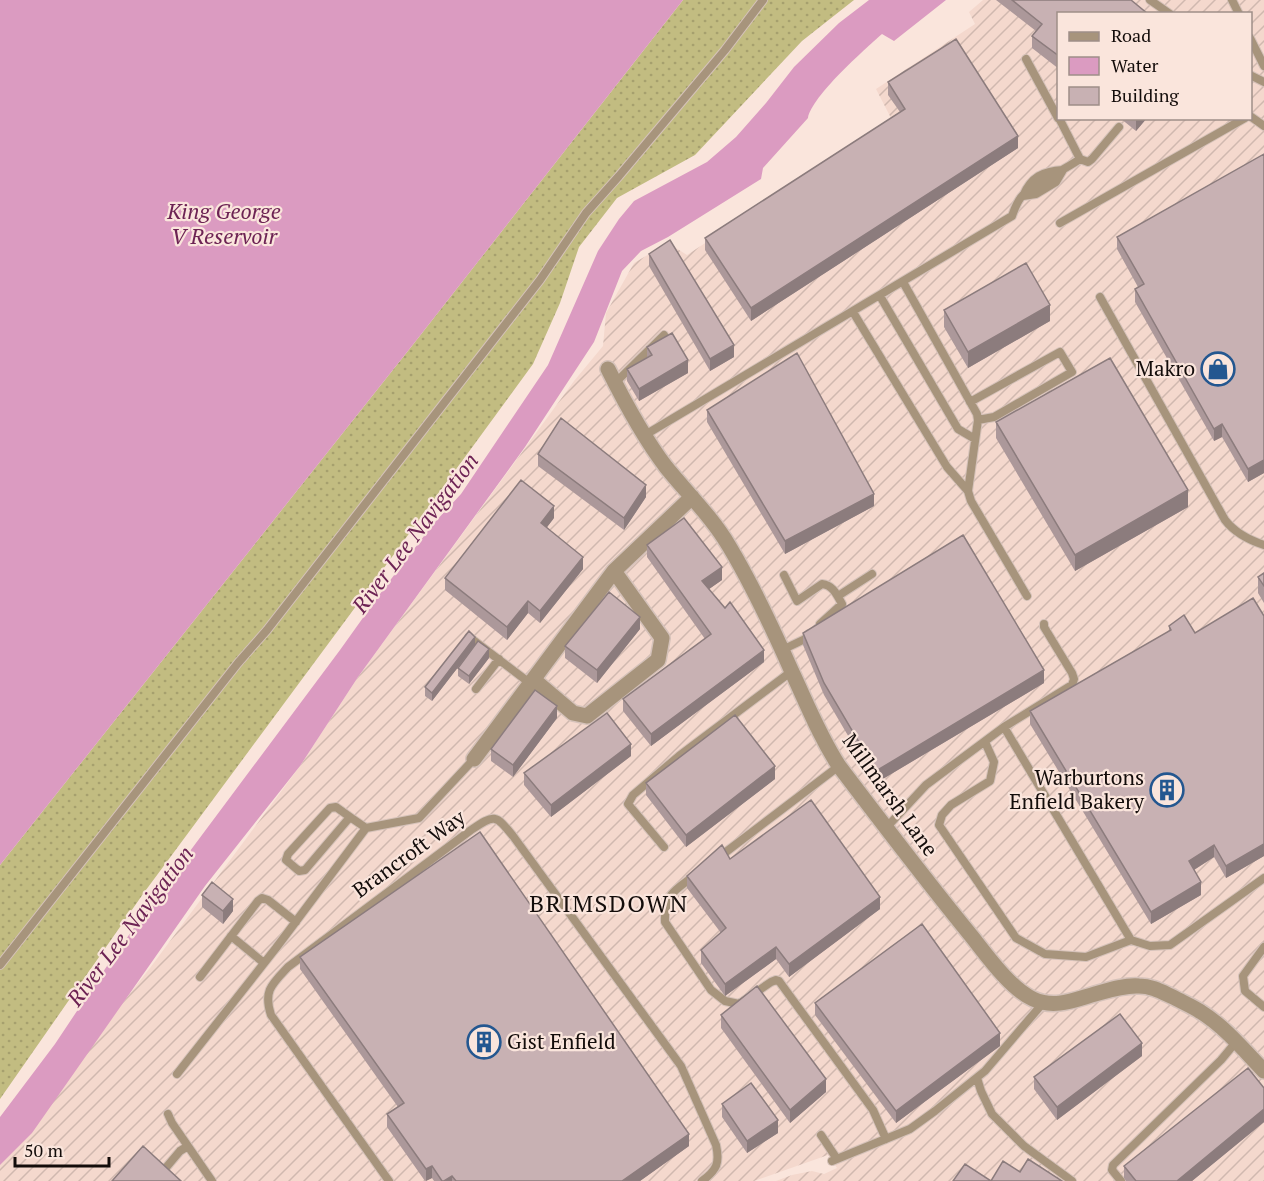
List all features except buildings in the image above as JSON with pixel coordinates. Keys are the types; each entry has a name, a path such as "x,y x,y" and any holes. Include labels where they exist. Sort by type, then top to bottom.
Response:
{"street":[{"name":"Millmarsh Lane","path":"612,376 645,435 667,468 717,527 727,543 752,586 831,754 839,766 920,874 996,966 1022,993 1043,1003"},
{"path":"474,759 614,571 692,497"},
{"path":"533,682 573,713 587,716 658,660 662,638 614,571"},
{"path":"1043,1003 1070,1002 1127,986 1155,988 1202,1012 1221,1027 1264,1071"}],"lane":[{"path":"0,965 418,437 540,280 586,213 725,50 763,0"},
{"path":"1150,0 1167,12"},
{"path":"1252,40 1264,66"},
{"path":"1026,59 1057,114"},
{"path":"1252,117 1264,126"},
{"path":"1060,120 1080,159 1088,162 1119,127"},
{"path":"1060,223 1241,120"},
{"path":"1023,196 1036,194 1056,182 1063,170 1080,159"},
{"path":"645,435 1012,216 1029,183 1049,171 1063,170"},
{"path":"903,282 977,414 968,491 971,501 1027,596"},
{"path":"880,296 958,429 975,439"},
{"path":"1100,297 1225,520 1234,530 1253,542 1264,545"},
{"path":"853,312 947,467 968,491"},
{"path":"612,376 664,335"},
{"path":"970,402 1060,352 1072,372 994,417 978,420"},
{"path":"838,597 872,574"},
{"path":"782,650 805,639 842,604 834,590 822,584 797,601 784,575"},
{"path":"886,828 926,785 1004,727 1072,685 1074,679 1072,673 1044,624"},
{"path":"470,637 533,682"},
{"path":"476,689 499,659"},
{"path":"664,847 628,804 633,795 679,756 792,671"},
{"path":"1004,727 1131,940"},
{"path":"985,742 994,762 990,781 951,806 942,815 939,825 1016,938 1045,954 1086,957 1131,940 1150,946 1170,945 1264,878"},
{"path":"177,1074 366,828 419,818 474,759"},
{"path":"707,866 839,766"},
{"path":"350,817 305,870 299,871 286,860 288,854 330,808 336,807 366,828"},
{"name":"Brancroft Way","path":"389,1181 271,1015 268,1005 271,985 288,967 471,830 487,819 493,818 500,821 513,836 681,1066 716,1145 719,1158 713,1173 702,1181"},
{"path":"698,873 670,894 664,909 665,922 711,990 725,1001 739,1004 771,982 779,981 873,1110 886,1139"},
{"path":"200,977 262,898 268,900 296,922"},
{"path":"231,936 264,963"},
{"path":"1264,947 1243,976 1245,991 1264,1007"},
{"path":"821,1135 834,1160 910,1129 985,1071 1043,1003"},
{"path":"1121,1181 1112,1170 1113,1165 1236,1042"},
{"path":"977,1078 992,1114 1024,1146 1072,1181"},
{"path":"168,1114 212,1181"},
{"path":"164,1170 180,1151 188,1146"}],"shaded area":[{"path":"683,0 854,0 802,41 695,155 617,198 579,247 560,303 533,364 143,894 0,1099 0,865"},
{"path":"983,0 1264,0 1264,1181 776,1181 812,1171 824,1174 837,1168 828,1155 754,1181 0,1181 0,1159 150,968 300,766 358,677 574,381 603,346 606,313 634,263 668,243 687,255 892,120 876,89 975,24 969,12"}],"water":[{"name":"King George V Reservoir","path":"0,0 683,0 0,865"},
{"path":"869,0 946,0 894,41 882,34 852,62 828,86 808,118 763,168 761,179 668,237 641,251 622,271 594,342 525,447 358,677 300,766 205,886 32,1133 0,1165 0,1117 55,1044 155,898 385,587 434,523 461,494 548,365 598,251 619,219 634,201 707,162 736,137 794,67 839,23"}],"place":[{"name":"Makro","path":"1218,369"},
{"name":"Warburtons Enfield Bakery","path":"1167,790"},
{"name":"Gist Enfield","path":"484,1042"}],"district":[{"name":"BRIMSDOWN","path":"609,904"}],"water label":[{"name":"River Lee Navigation","path":"415,533"},
{"name":"River Lee Navigation","path":"130,926"}]}
